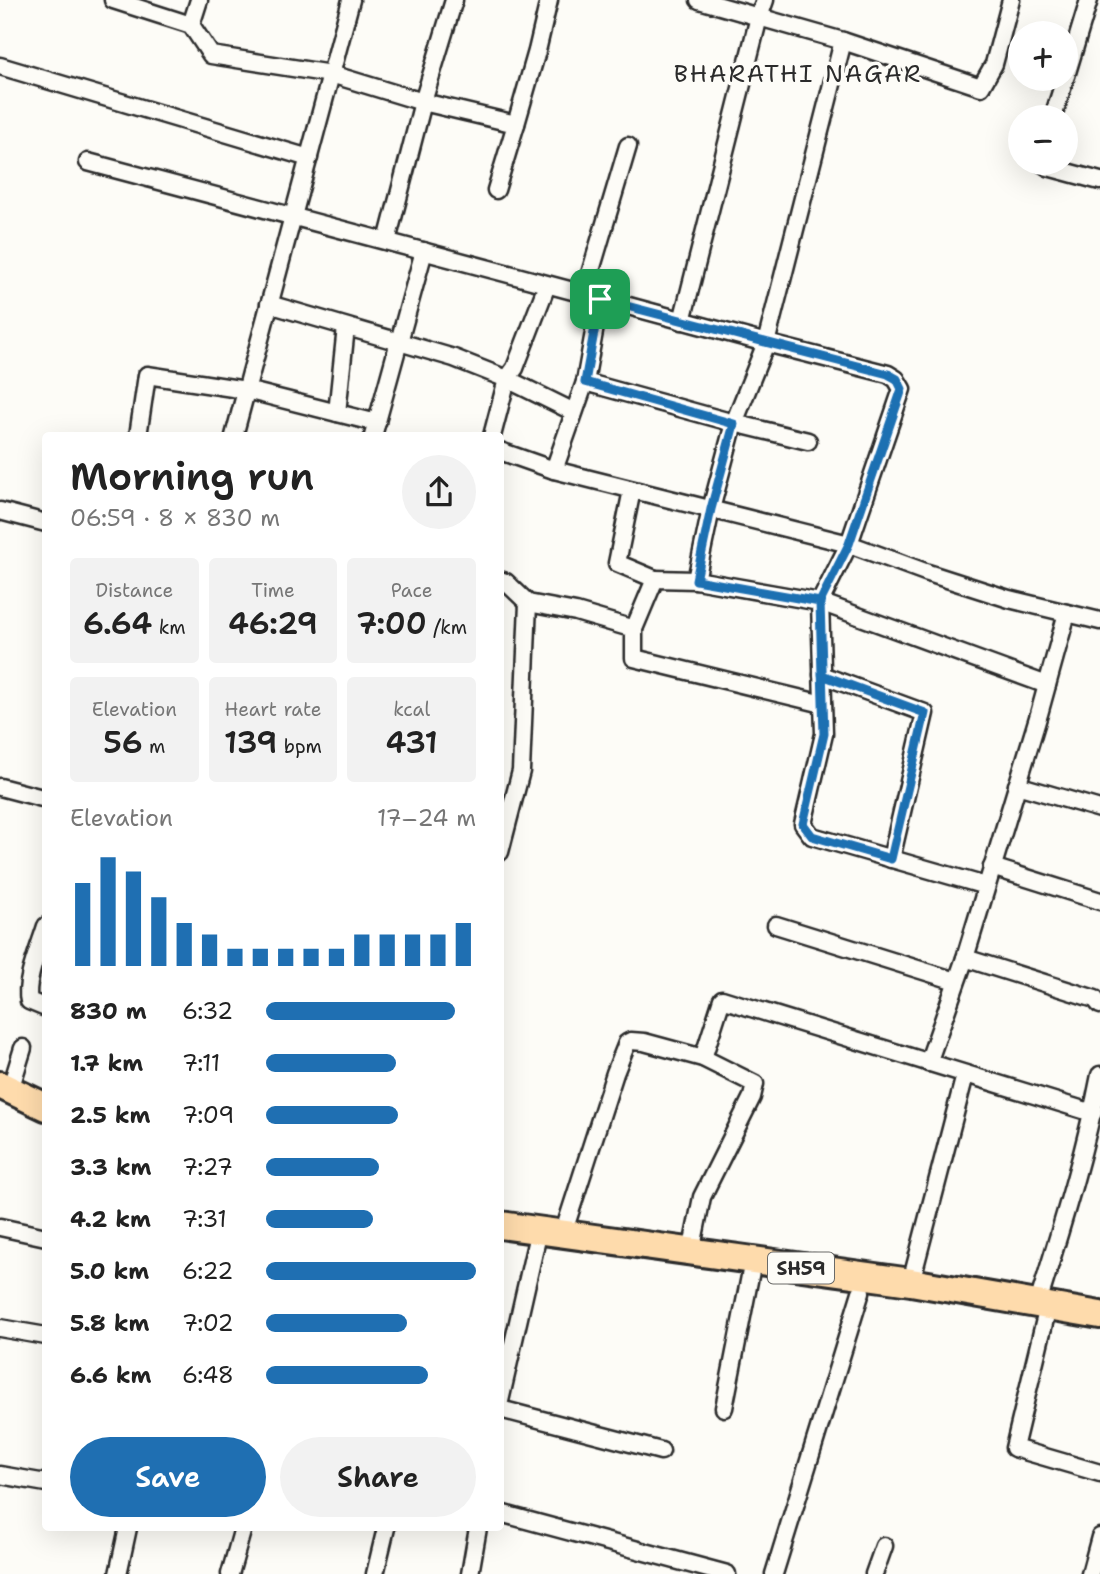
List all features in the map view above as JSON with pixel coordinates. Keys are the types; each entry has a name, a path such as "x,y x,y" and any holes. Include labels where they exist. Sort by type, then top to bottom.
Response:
{"main road":[{"path":"3,1091 42,1106"},
{"path":"3,1091 42,1116"},
{"name":"SH59","path":"504,1226 546,1235 911,1282 1042,1310 1100,1315"},
{"path":"504,1236 546,1235 751,1271 1042,1310 1100,1325"}],"street":[{"path":"113,0 191,24 211,55 331,74 423,102 516,124"},
{"path":"191,24 199,0"},
{"path":"235,432 351,0"},
{"path":"387,241 423,102 454,0"},
{"path":"496,190 537,51 549,0"},
{"path":"699,0 842,41 981,87 994,64 1011,0"},
{"path":"682,321 765,0"},
{"path":"1078,37 1090,0"},
{"path":"696,580 711,509 734,424 766,343 842,41"},
{"path":"0,66 309,158"},
{"path":"584,294 628,146"},
{"path":"88,162 888,374 897,379 902,389 849,544 820,602 824,734 803,824 812,836 986,886"},
{"path":"1078,175 1100,181"},
{"path":"139,432 147,375 246,390 337,413 375,429 424,251"},
{"path":"493,432 507,379 515,368 547,285"},
{"path":"554,470 585,382 600,299"},
{"path":"269,304 454,358 507,379 574,412"},
{"path":"337,413 346,327"},
{"path":"585,382 734,424 808,441"},
{"path":"504,452 554,470 849,544 1009,599 1100,621"},
{"path":"632,489 617,563 655,579 696,580 820,602 1047,685"},
{"path":"0,511 42,522"},
{"path":"655,579 634,629 634,658 823,704"},
{"path":"504,582 528,603 576,612 634,629"},
{"path":"504,837 521,771 528,603"},
{"path":"928,1063 965,958 1067,613"},
{"path":"822,675 925,713 891,859"},
{"path":"1017,785 1100,809"},
{"path":"0,787 42,798"},
{"path":"992,867 1100,901"},
{"path":"776,925 956,981"},
{"path":"42,939 27,994 29,1001 42,1007"},
{"path":"965,958 1095,999 1100,1005"},
{"path":"703,1058 722,999 1093,1113"},
{"path":"504,1387 546,1235 627,1043 631,1041 703,1058 755,1084 752,1097 702,1198 691,1252"},
{"path":"3,1091 23,1048"},
{"path":"911,1282 965,1074"},
{"path":"1100,1076 1093,1113 1042,1310 1014,1448 1100,1473"},
{"path":"0,1227 42,1236"},
{"path":"724,1408 751,1271"},
{"path":"774,1574 861,1292"},
{"path":"0,1328 42,1335"},
{"path":"504,1410 662,1451"},
{"path":"0,1475 42,1482"},
{"path":"504,1514 727,1574"},
{"path":"118,1574 127,1531"},
{"path":"229,1574 242,1531"},
{"path":"375,1574 385,1531"},
{"path":"470,1574 477,1531"},
{"path":"1090,1574 1100,1537"},
{"path":"874,1574 884,1546"}],"district":[{"name":"BHARATHI NAGAR","path":"798,74"}],"route":[{"path":"600,299 585,382 734,424 711,509 696,580 820,602 824,734 803,824 812,836 891,859 925,713 822,675 820,602 849,544 902,389 897,379 888,374 600,299"}]}
